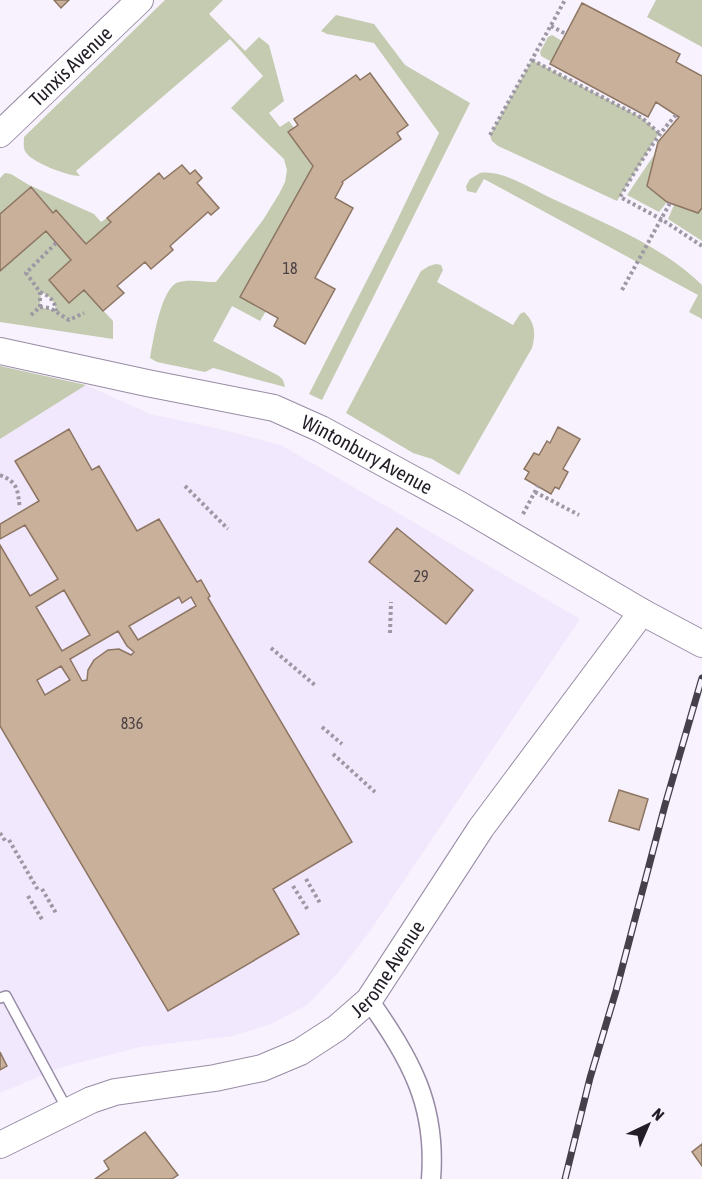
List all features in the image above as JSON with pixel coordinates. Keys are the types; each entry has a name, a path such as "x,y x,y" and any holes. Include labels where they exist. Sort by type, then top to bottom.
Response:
{"street":[{"name":"Tunxis Avenue","path":"0,134 140,0"},
{"name":"Wintonbury Avenue","path":"0,351 274,408 321,429 462,506 642,612 702,644"},
{"name":"Jerome Avenue","path":"0,1145 92,1100 115,1092 215,1078 262,1068 300,1052 337,1028 369,1000 481,828 642,612"},
{"path":"369,1000 400,1044 419,1086 431,1131 431,1179"}],"lane":[{"path":"0,998 6,996 69,1111"}],"path":[{"path":"490,135 565,0"},
{"path":"551,26 566,34"},
{"path":"532,60 642,118 659,133"},
{"path":"676,115 659,133 620,197 661,219 702,246"},
{"path":"622,290 670,203"},
{"path":"56,243 26,273 40,292 56,304 57,311"},
{"path":"31,315 40,307 40,292"},
{"path":"40,307 57,311 69,320 84,313"},
{"path":"0,475 14,483 19,493 20,508"},
{"path":"185,486 228,528"},
{"path":"523,514 538,486"},
{"path":"535,492 579,514"},
{"path":"390,633 391,602"},
{"path":"271,648 316,686"},
{"path":"322,727 342,744"},
{"path":"333,754 375,792"},
{"path":"0,833 56,913"},
{"path":"306,879 320,903"},
{"path":"293,886 308,910"},
{"path":"28,896 43,921"}],"shaded area":[{"path":"86,385 150,414 281,445 580,619 370,931 337,974 307,1005 271,1024 233,1036 140,1047 62,1067 0,1093 0,439"}],"green space":[{"path":"165,0 223,0 209,14 245,51 259,37 269,45 284,101 269,113 280,127 289,121 294,128 288,132 313,166 241,297 266,311 260,321 232,306 213,341 279,376 285,387 213,368 205,372 157,362 150,358 159,316 167,293 179,282 216,282 263,220 285,182 287,170 284,159 231,108 263,76 230,39 76,171 80,176 41,164 28,155 24,149 24,137"},
{"path":"656,0 702,0 702,47 647,17"},
{"path":"336,15 374,24 405,65 470,103 322,400 309,394 439,133 374,43 321,31"},
{"path":"552,35 562,41 552,62 541,56 540,52 548,37"},
{"path":"532,60 642,118 659,133 617,201 498,146 492,141 490,135"},
{"path":"654,155 647,186 667,202 659,212 627,195"},
{"path":"5,173 94,214 101,222 107,218 111,222 86,244 56,210 53,212 31,187 0,214 0,178"},
{"path":"480,173 498,174 517,181 612,226 669,258 702,285 702,319 689,312 698,295 484,179 476,193 467,191 466,186 470,179"},
{"path":"674,205 697,213 702,208 702,241 668,219"},
{"path":"46,231 71,260 49,280 69,303 84,290 113,321 113,339 0,322 0,271","holes":["41,292 53,302 56,311 40,307"]},
{"path":"436,264 441,265 443,270 437,282 513,325 524,312 532,324 534,333 532,348 459,475 432,459 413,453 346,413 421,271"},
{"path":"0,366 86,385 0,439"}],"building":[{"path":"54,0 69,0 61,8"},
{"path":"582,3 680,54 676,62 702,76 702,208 698,213 667,202 647,186 658,142 679,117 656,102 648,117 550,64"},
{"path":"370,73 408,125 397,133 401,139 342,182 335,198 353,208 315,278 335,289 305,344 274,326 278,318 240,297 313,166 288,132 298,125 294,119 356,75 360,80"},
{"path":"182,165 190,174 195,170 202,178 197,183 219,208 211,215 208,212 170,246 173,250 151,269 145,262 117,286 124,293 103,311 84,290 69,303 49,280 71,260 46,231 0,271 0,214 31,187 53,213 56,210 86,244 111,222 107,218 159,173 164,179"},
{"path":"558,427 580,439 563,469 568,472 559,489 555,487 551,494 525,479 529,472 524,469 534,453 539,455 547,441 550,443"},
{"path":"69,429 92,470 99,466 137,531 159,519 197,582 201,580 210,596 208,598 352,842 273,889 299,934 168,1011 0,726 0,545 30,596 58,579 25,525 0,539 0,524 39,501 15,461","holes":["64,590 90,635 62,651 36,607","179,597 182,603 191,597 196,606 138,640 129,626","118,631 127,646 134,652 131,655 119,649 108,650 94,660 88,670 87,680 82,681 70,659","61,666 70,680 45,695 37,680"]},
{"path":"397,528 473,590 446,624 369,562"},
{"path":"619,790 648,799 639,830 609,821"},
{"path":"0,1052 7,1066 0,1070"},
{"path":"145,1132 178,1175 172,1179 95,1179 109,1169 104,1161"},
{"path":"702,1144 702,1166 692,1152"}],"railway":[{"path":"565,1179 590,1078 702,678"}]}
